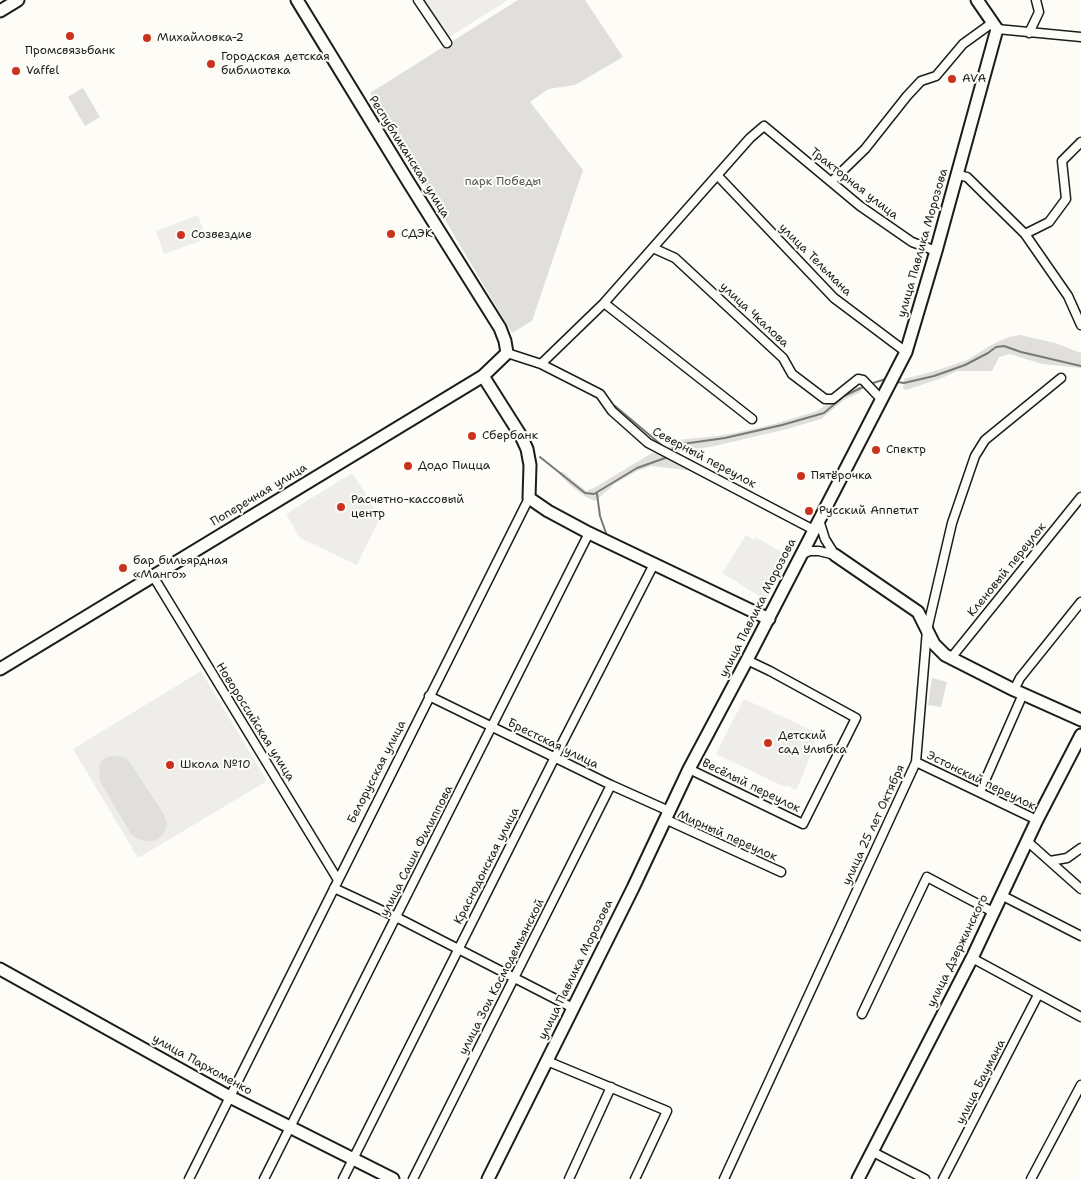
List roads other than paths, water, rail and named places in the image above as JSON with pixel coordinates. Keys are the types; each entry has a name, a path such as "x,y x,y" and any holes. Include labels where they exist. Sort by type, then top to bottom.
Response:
{"street":[{"path":"1,7 18,0"},
{"name":"Республиканская улица","path":"296,0 408,183 500,328 507,353"},
{"path":"418,0 447,43"},
{"path":"977,0 994,26"},
{"path":"1029,33 1039,12 1036,0"},
{"path":"831,182 864,149 907,96 922,81 936,76 963,44 994,26 1029,33 1081,37"},
{"name":"улица Павлика Морозова","path":"488,1179 574,1008 689,769 881,399 898,371 906,352 958,175 994,26"},
{"name":"Тракторная улица","path":"717,176 750,138 764,126 860,206 912,242 936,251"},
{"path":"1025,234 1049,222 1066,199 1062,161 1081,142"},
{"path":"958,175 968,178 1025,234 1068,296 1081,324"},
{"path":"541,364 604,303 717,176"},
{"name":"улица Тельмана","path":"717,176 834,298 906,352"},
{"name":"улица Чкалова","path":"653,248 675,258 783,358 792,374 825,399 833,399 858,379 863,380 881,399"},
{"path":"604,303 752,419"},
{"name":"Северный переулок","path":"507,353 541,364 600,394 612,411 648,443 817,525"},
{"name":"Поперечная улица","path":"0,669 483,376 507,353"},
{"name":"Белорусская улица","path":"189,1179 528,498 530,466 527,449 521,436 483,376"},
{"name":"улица 25 лет Октября","path":"724,1179 916,762 927,630 952,523 976,456 986,440 1061,378"},
{"name":"Кленовый переулок","path":"951,658 1081,497"},
{"path":"528,498 589,533 768,619"},
{"path":"817,525 835,555"},
{"name":"улица Саши Филиппова","path":"264,1179 589,533"},
{"path":"802,554 819,550 835,555 918,612 922,616 927,630 940,651 1018,692 1081,720"},
{"name":"Краснодонская улица","path":"343,1179 554,757 654,564"},
{"name":"Новороссийская улица","path":"153,576 336,884"},
{"path":"980,792 1018,692 1020,678 1081,602"},
{"name":"Весёлый переулок","path":"689,769 804,824 856,718 747,660"},
{"name":"Брестская улица","path":"429,696 611,785 667,815"},
{"name":"улица Дзержинского","path":"858,1179 972,958 1037,820 1081,734"},
{"name":"Эстонский переулок","path":"916,762 1037,820"},
{"name":"улица Зои Космодемьянской","path":"412,1179 611,785"},
{"name":"Мирный переулок","path":"667,815 781,872"},
{"path":"1027,841 1081,889"},
{"path":"1050,861 1067,858 1081,848"},
{"path":"862,1014 927,878 993,912"},
{"path":"336,884 396,917 574,1008"},
{"path":"1001,895 1081,936"},
{"path":"972,958 1081,1017"},
{"name":"улица Пархоменко","path":"1,973 230,1097 393,1179"},
{"name":"улица Баумана","path":"943,1179 1038,995"},
{"path":"547,1061 667,1111 635,1179"},
{"path":"1031,1179 1081,1085"},
{"path":"569,1179 611,1087"},
{"path":"872,1152 925,1179"}],"waterway":[{"path":"897,382 904,383 934,376 965,365 996,347 1004,346 1021,352 1081,366"},
{"path":"873,383 886,379"},
{"path":"671,452 675,445 725,438 824,413 844,396 863,387"},
{"path":"615,406 665,448"},
{"path":"540,457 585,493 594,494 637,468 668,457"},
{"path":"597,494 600,516 606,533"}],"place":[{"name":"Промсвязьбанк","path":"70,36"},
{"name":"Михайловка-2","path":"147,38"},
{"name":"Городская детская библиотека","path":"211,64"},
{"name":"Vaffel","path":"16,71"},
{"name":"AVA","path":"952,79"},
{"name":"СДЭК","path":"391,234"},
{"name":"Созвездие","path":"181,235"},
{"name":"Сбербанк","path":"472,436"},
{"name":"Спектр","path":"876,450"},
{"name":"Додо Пицца","path":"408,466"},
{"name":"Пятёрочка","path":"801,476"},
{"name":"Расчетно-кассовый центр","path":"341,507"},
{"name":"Русский Аппетит","path":"809,511"},
{"name":"бар бильярдная «Манго»","path":"123,568"},
{"name":"Детский сад Улыбка","path":"768,743"},
{"name":"Школа №10","path":"170,765"}],"park label":[{"name":"парк Победы","path":"503,182"}]}
